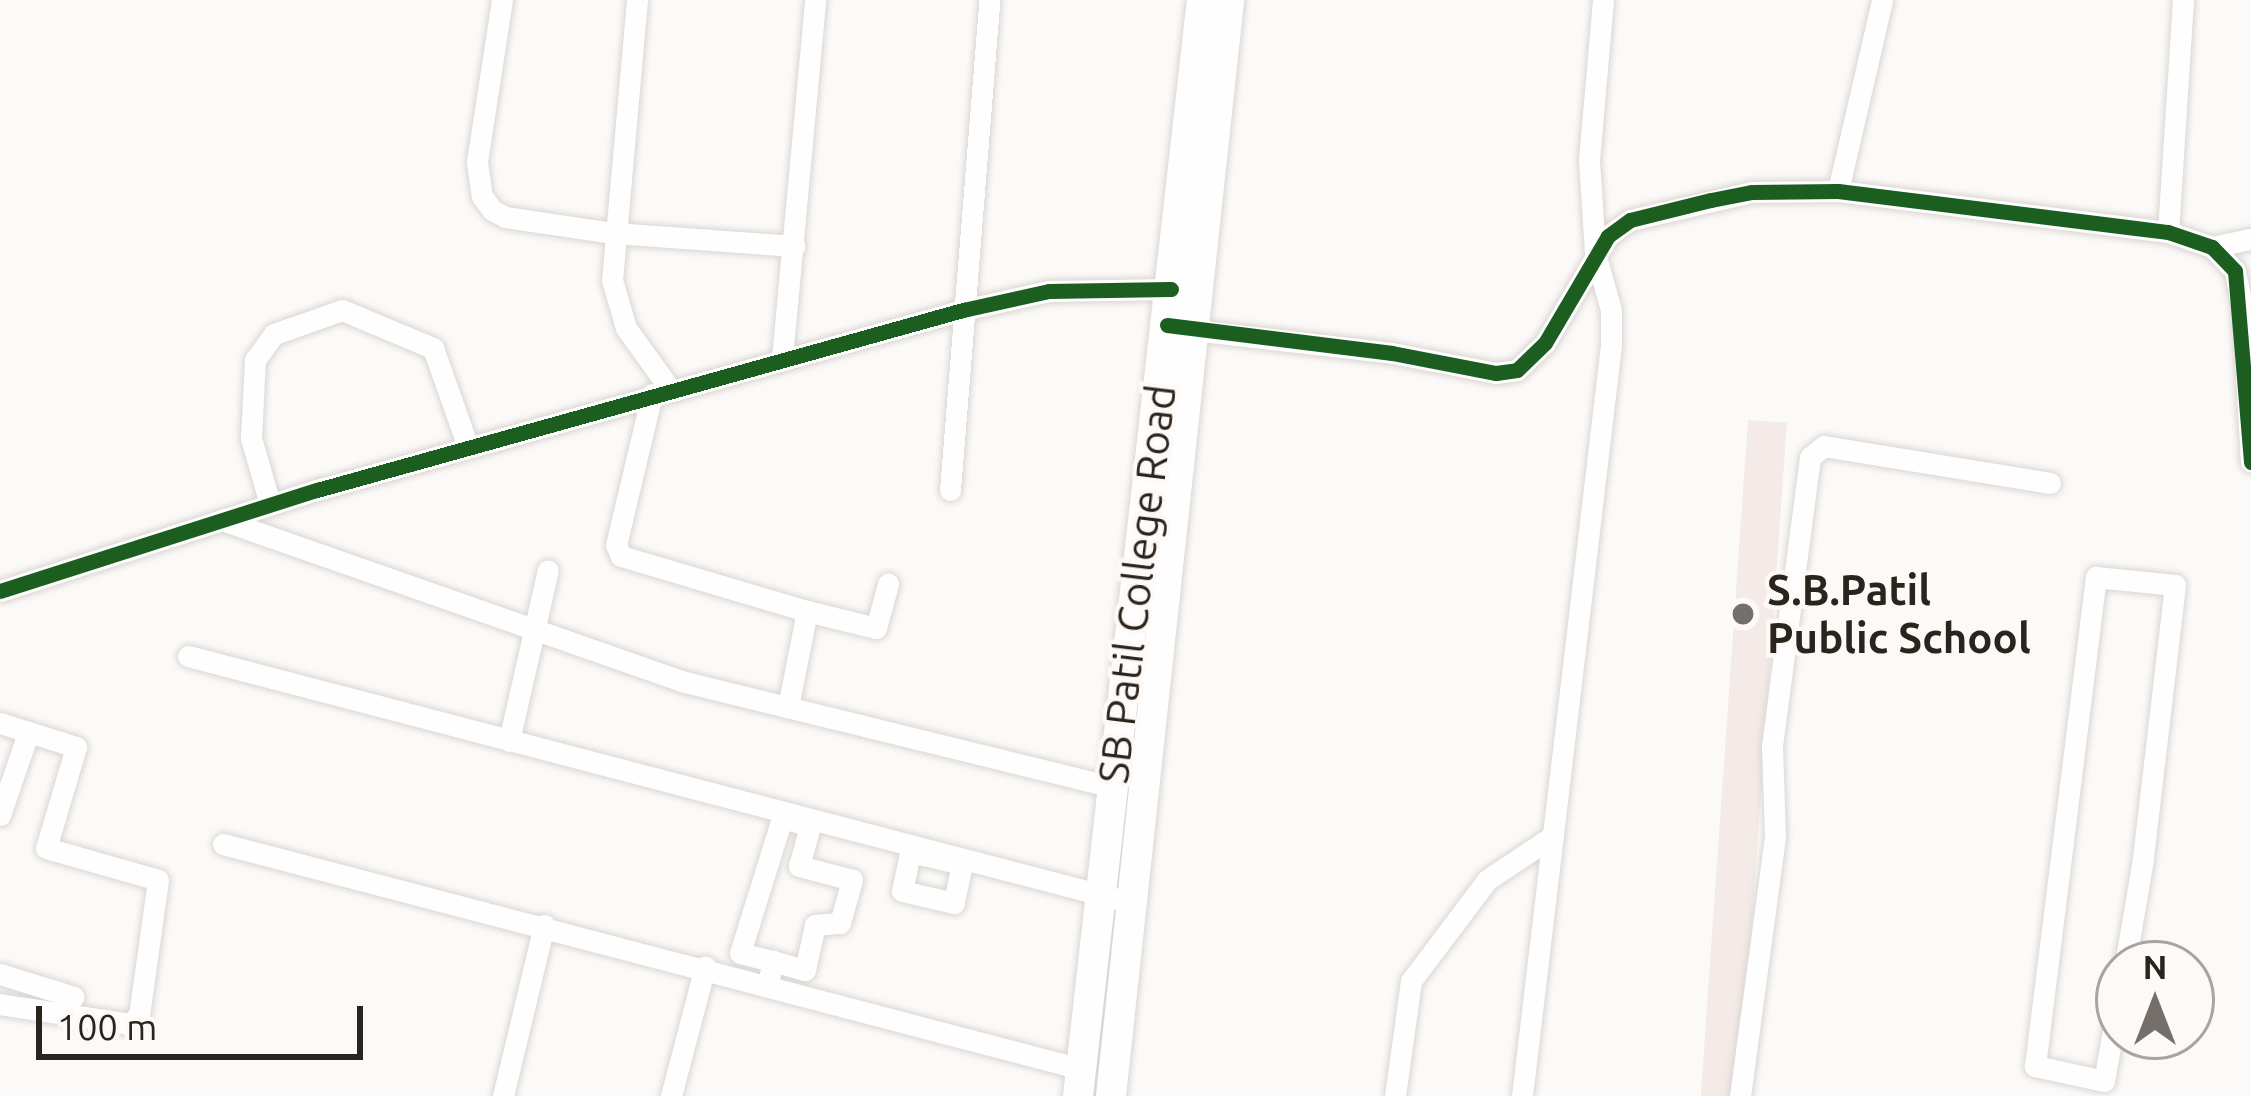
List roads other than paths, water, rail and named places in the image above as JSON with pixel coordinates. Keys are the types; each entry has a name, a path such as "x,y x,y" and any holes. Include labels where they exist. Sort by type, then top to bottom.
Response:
{"street":[{"path":"502,0 481,120 478,181 482,196 505,217 614,232 795,246"},
{"path":"637,0 614,232 615,300 661,392 616,545 621,556 876,628 888,584"},
{"path":"782,358 814,0"},
{"path":"950,490 988,0"},
{"name":"SB Patil College Road","path":"1111,1096 1132,903 1179,328 1171,289 1202,0"},
{"name":"SB Patil College Road","path":"1080,1082 1113,787 1229,0"},
{"path":"1522,1096 1611,345 1611,310 1595,253 1589,160 1604,0"},
{"path":"1838,191 1882,0"},
{"path":"2168,232 2183,0"},
{"path":"1179,328 1392,353 1496,373 1517,370 1545,343 1595,253 1630,220 1752,192 1838,191 2168,232 2212,247 2235,272 2242,306 2251,462"},
{"path":"2212,247 2251,239"},
{"path":"0,591 270,504 964,310 1049,291 1171,289"},
{"path":"270,504 251,438 255,360 274,334 341,310 433,348 468,447"},
{"path":"1740,1096 1775,836 1772,746 1810,457 1824,446 2050,483"},
{"path":"222,520 681,681 1113,787"},
{"path":"509,741 548,570"},
{"path":"2108,1060 2104,1081 2035,1066 2096,577 2175,585 2129,940"},
{"path":"788,707 808,611"},
{"path":"188,656 782,816 1132,903"},
{"path":"0,723 27,736 76,747 46,848 158,880 139,1016 130,1024 0,1004"},
{"path":"0,815 27,736"},
{"path":"782,816 740,952 771,972 1080,1082"},
{"path":"223,844 705,966 771,972 805,970 815,925 840,923 852,880 799,866 811,823"},
{"path":"1395,1096 1412,981 1486,880 1553,836"},
{"path":"503,1096 544,926"},
{"path":"671,1096 705,966"},
{"path":"0,974 74,997"},
{"path":"2056,1096 2059,1072"}],"place":[{"name":"S.B.Patil Public School","path":"1743,614"}]}
